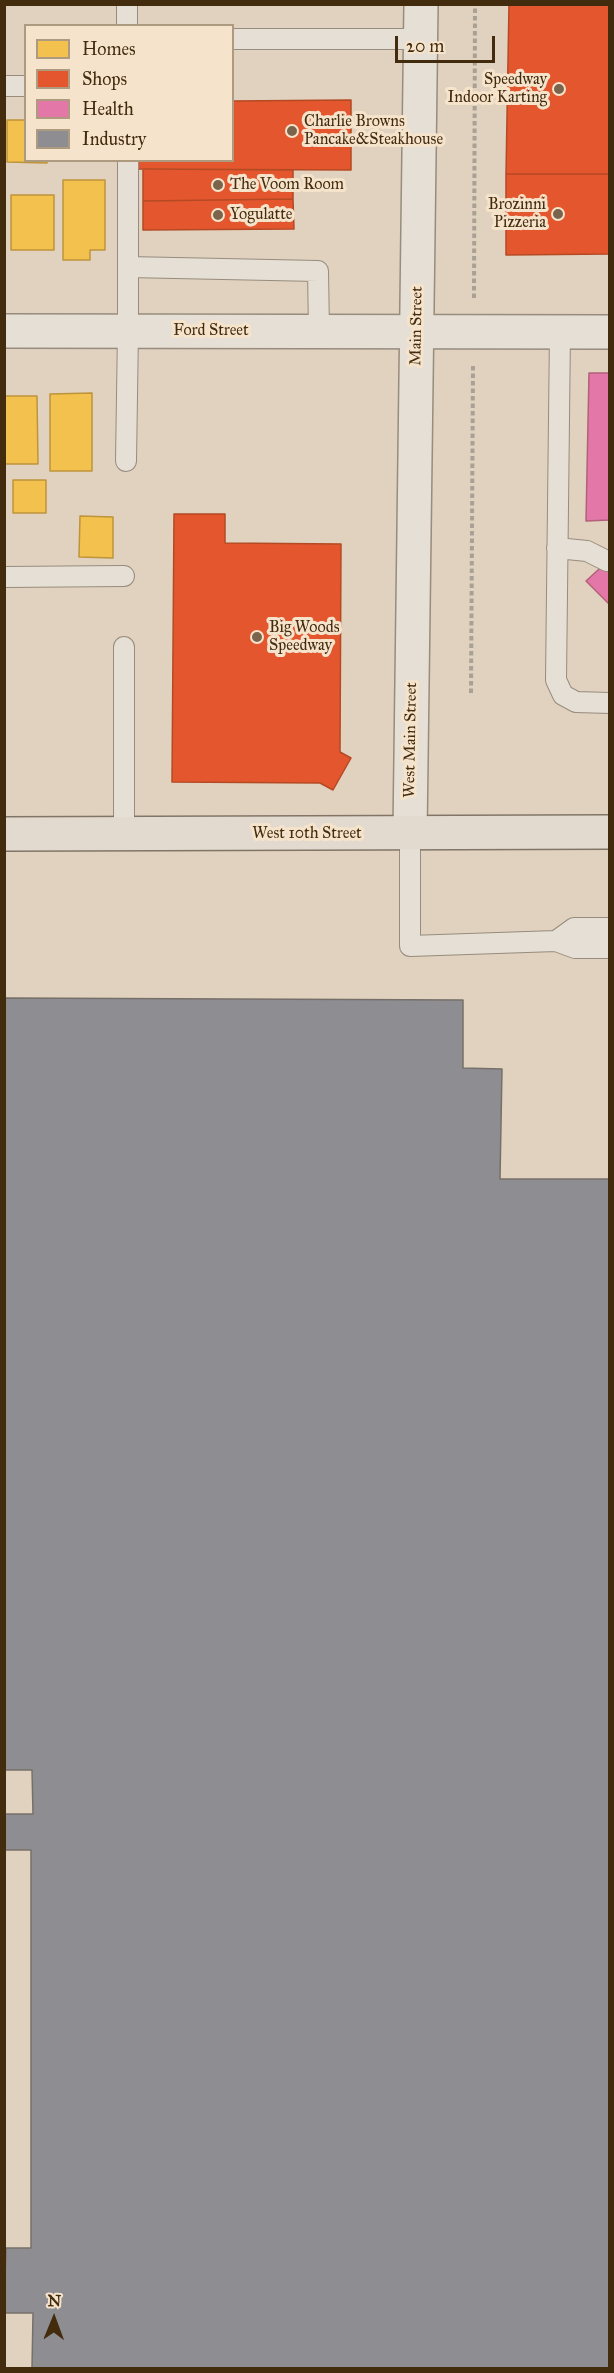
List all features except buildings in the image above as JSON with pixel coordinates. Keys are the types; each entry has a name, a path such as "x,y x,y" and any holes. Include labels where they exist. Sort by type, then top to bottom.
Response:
{"main road":[{"name":"West 10th Street","path":"4,834 609,832"}],"street":[{"name":"Main Street","path":"412,647 420,4"},
{"name":"Ford Street","path":"4,331 609,332"},
{"name":"West Main Street","path":"410,833 412,647"}],"lane":[{"path":"127,4 127,24"},
{"path":"234,39 420,39"},
{"path":"4,86 24,86"},
{"path":"126,461 128,162"},
{"path":"128,267 318,271 319,331"},
{"path":"560,332 556,680 563,695 576,702 609,703"},
{"path":"557,548 587,551 607,561"},
{"path":"4,578 124,576"},
{"path":"124,647 124,834"},
{"path":"410,833 410,946 556,941 575,948 609,948"},
{"path":"556,941 574,928 609,928"}],"place":[{"name":"Speedway Indoor Karting","path":"559,89"},
{"name":"Charlie Browns Pancake&Steakhouse","path":"292,131"},
{"name":"The Voom Room","path":"218,185"},
{"name":"Brozinni Pizzeria","path":"558,214"},
{"name":"Yogulatte","path":"218,215"},
{"name":"Big Woods Speedway","path":"257,637"}]}
